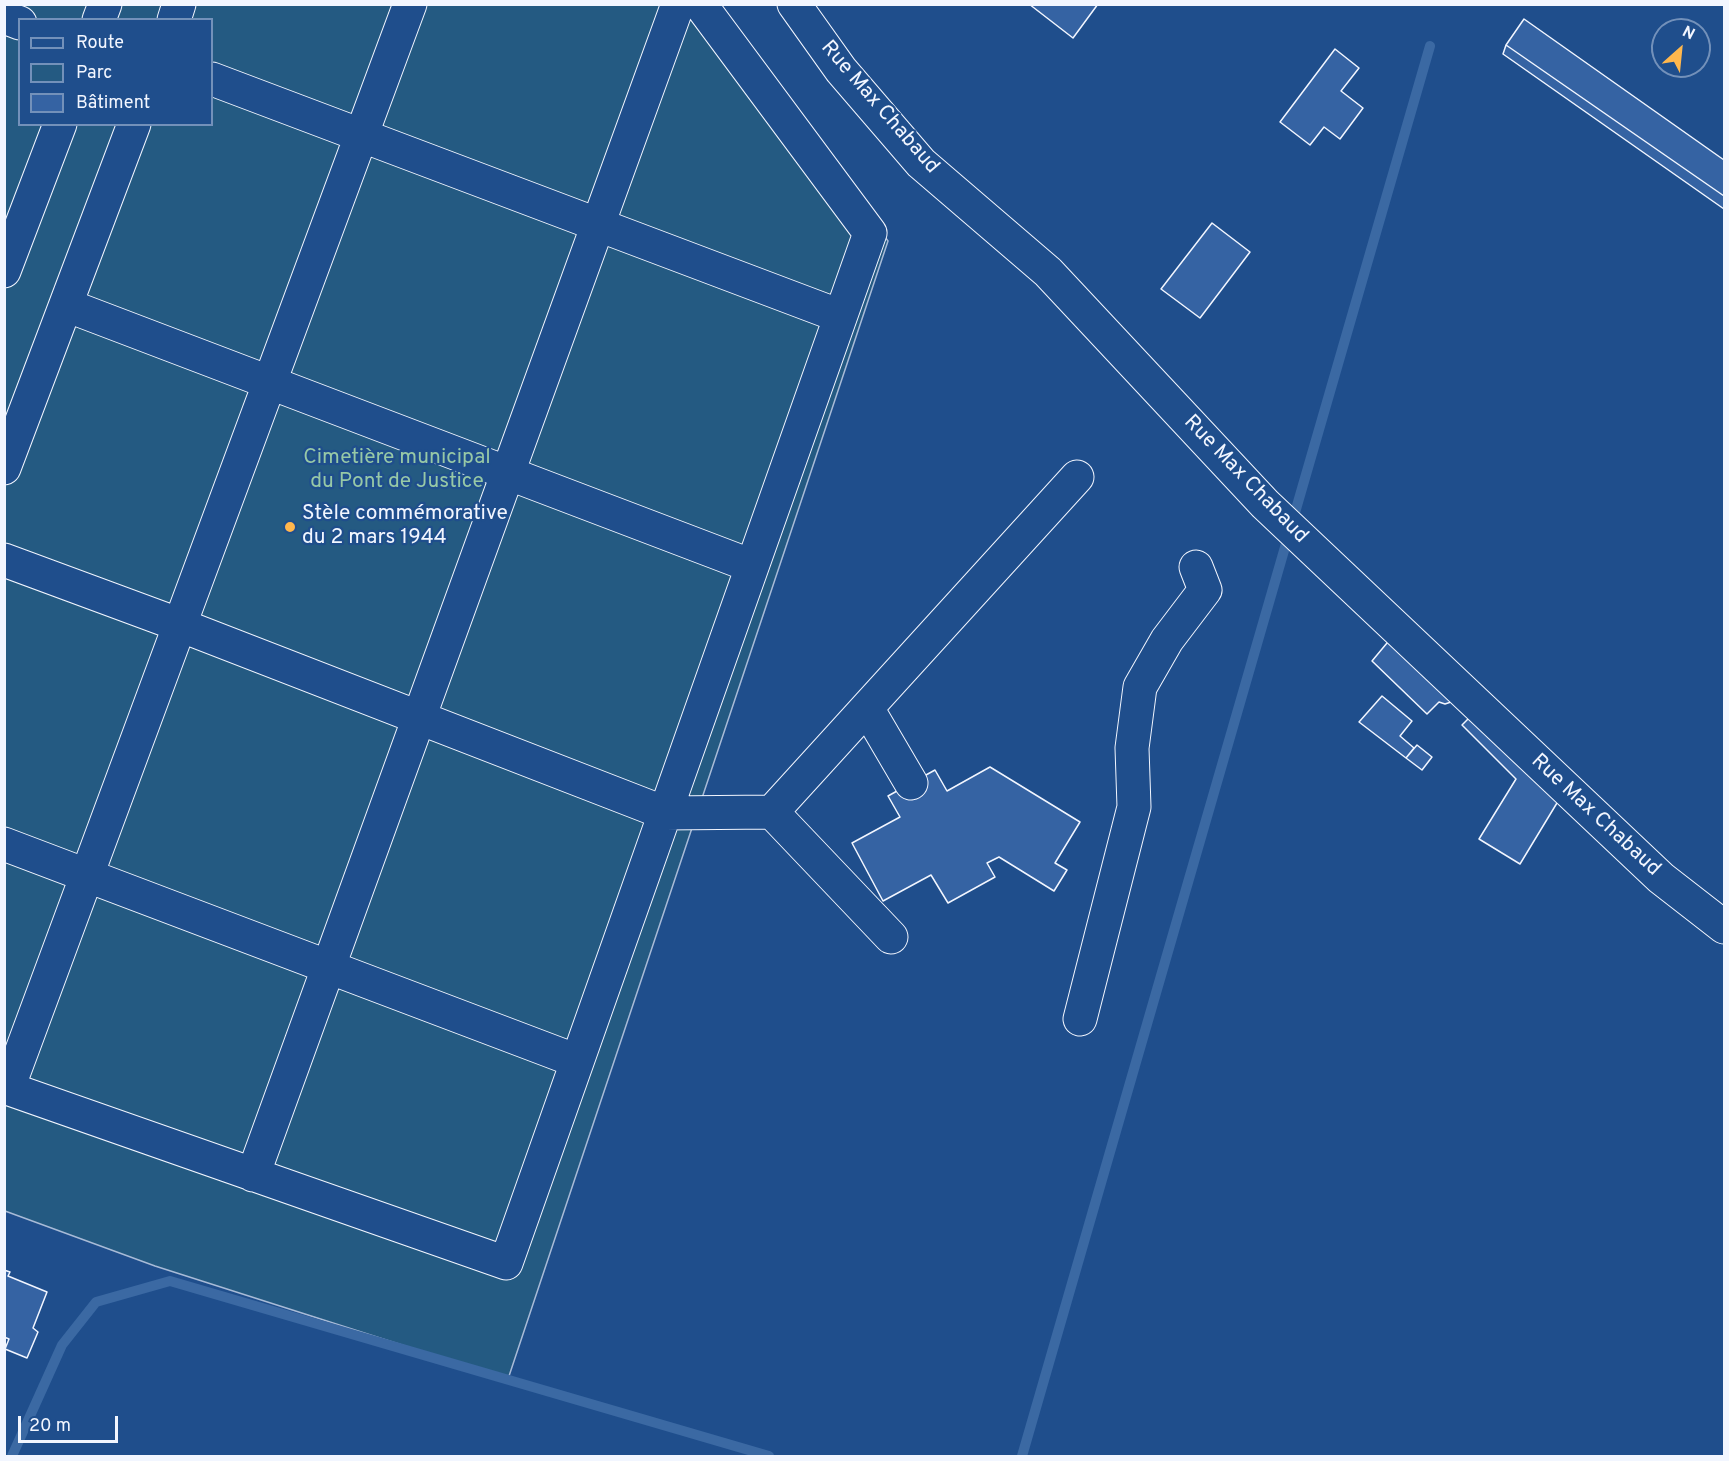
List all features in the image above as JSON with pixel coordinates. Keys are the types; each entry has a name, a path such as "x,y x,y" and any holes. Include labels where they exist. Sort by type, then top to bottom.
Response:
{"street":[{"path":"410,4 6,1088 506,1263 870,233 700,4"},
{"path":"253,1175 678,4"},
{"name":"Rue Max Chabaud","path":"794,4 841,70 921,163 1048,272 1269,508 1661,878 1725,927"},
{"path":"213,79 840,316"},
{"path":"4,271 59,126"},
{"path":"4,468 133,126"},
{"path":"66,305 752,566"},
{"path":"772,812 1077,477"},
{"path":"4,560 180,625 665,813 772,812 891,937"},
{"path":"1080,1019 1134,807 1132,748 1140,687 1167,640 1204,590 1196,567"},
{"path":"867,708 911,783"},
{"path":"4,844 577,1062"}],"green space":[{"name":"Cimetière municipal du Pont de Justice","path":"4,5 707,5 808,131 888,241 508,1379 155,1266 5,1211"}],"building":[{"path":"1029,4 1098,4 1073,38"},
{"path":"1524,19 1724,160 1724,196 1506,45"},
{"path":"1506,45 1724,196 1724,209 1503,54"},
{"path":"1335,49 1359,68 1341,91 1363,108 1340,139 1324,127 1310,145 1280,122"},
{"path":"1212,223 1250,252 1200,318 1161,289"},
{"path":"1392,637 1454,701 1445,704 1439,702 1427,714 1372,661"},
{"path":"1382,696 1412,721 1400,736 1414,748 1406,758 1359,722"},
{"path":"1473,714 1560,798 1520,864 1479,839 1516,779 1462,725"},
{"path":"1417,745 1432,757 1422,770 1406,758"},
{"path":"990,767 1080,822 1055,863 1067,870 1054,891 999,857 987,863 995,877 948,903 931,875 883,901 852,843 900,817 888,796 935,770 947,791"},
{"path":"4,1270 10,1272 8,1276 47,1292 33,1328 38,1332 27,1358 5,1349 9,1339 4,1337"}],"waterway":[{"path":"1022,1456 1430,46"},
{"path":"12,1456 62,1345 96,1302 170,1281 769,1456"}],"place":[{"name":"Stèle commémorative du 2 mars 1944","path":"290,527"}]}
